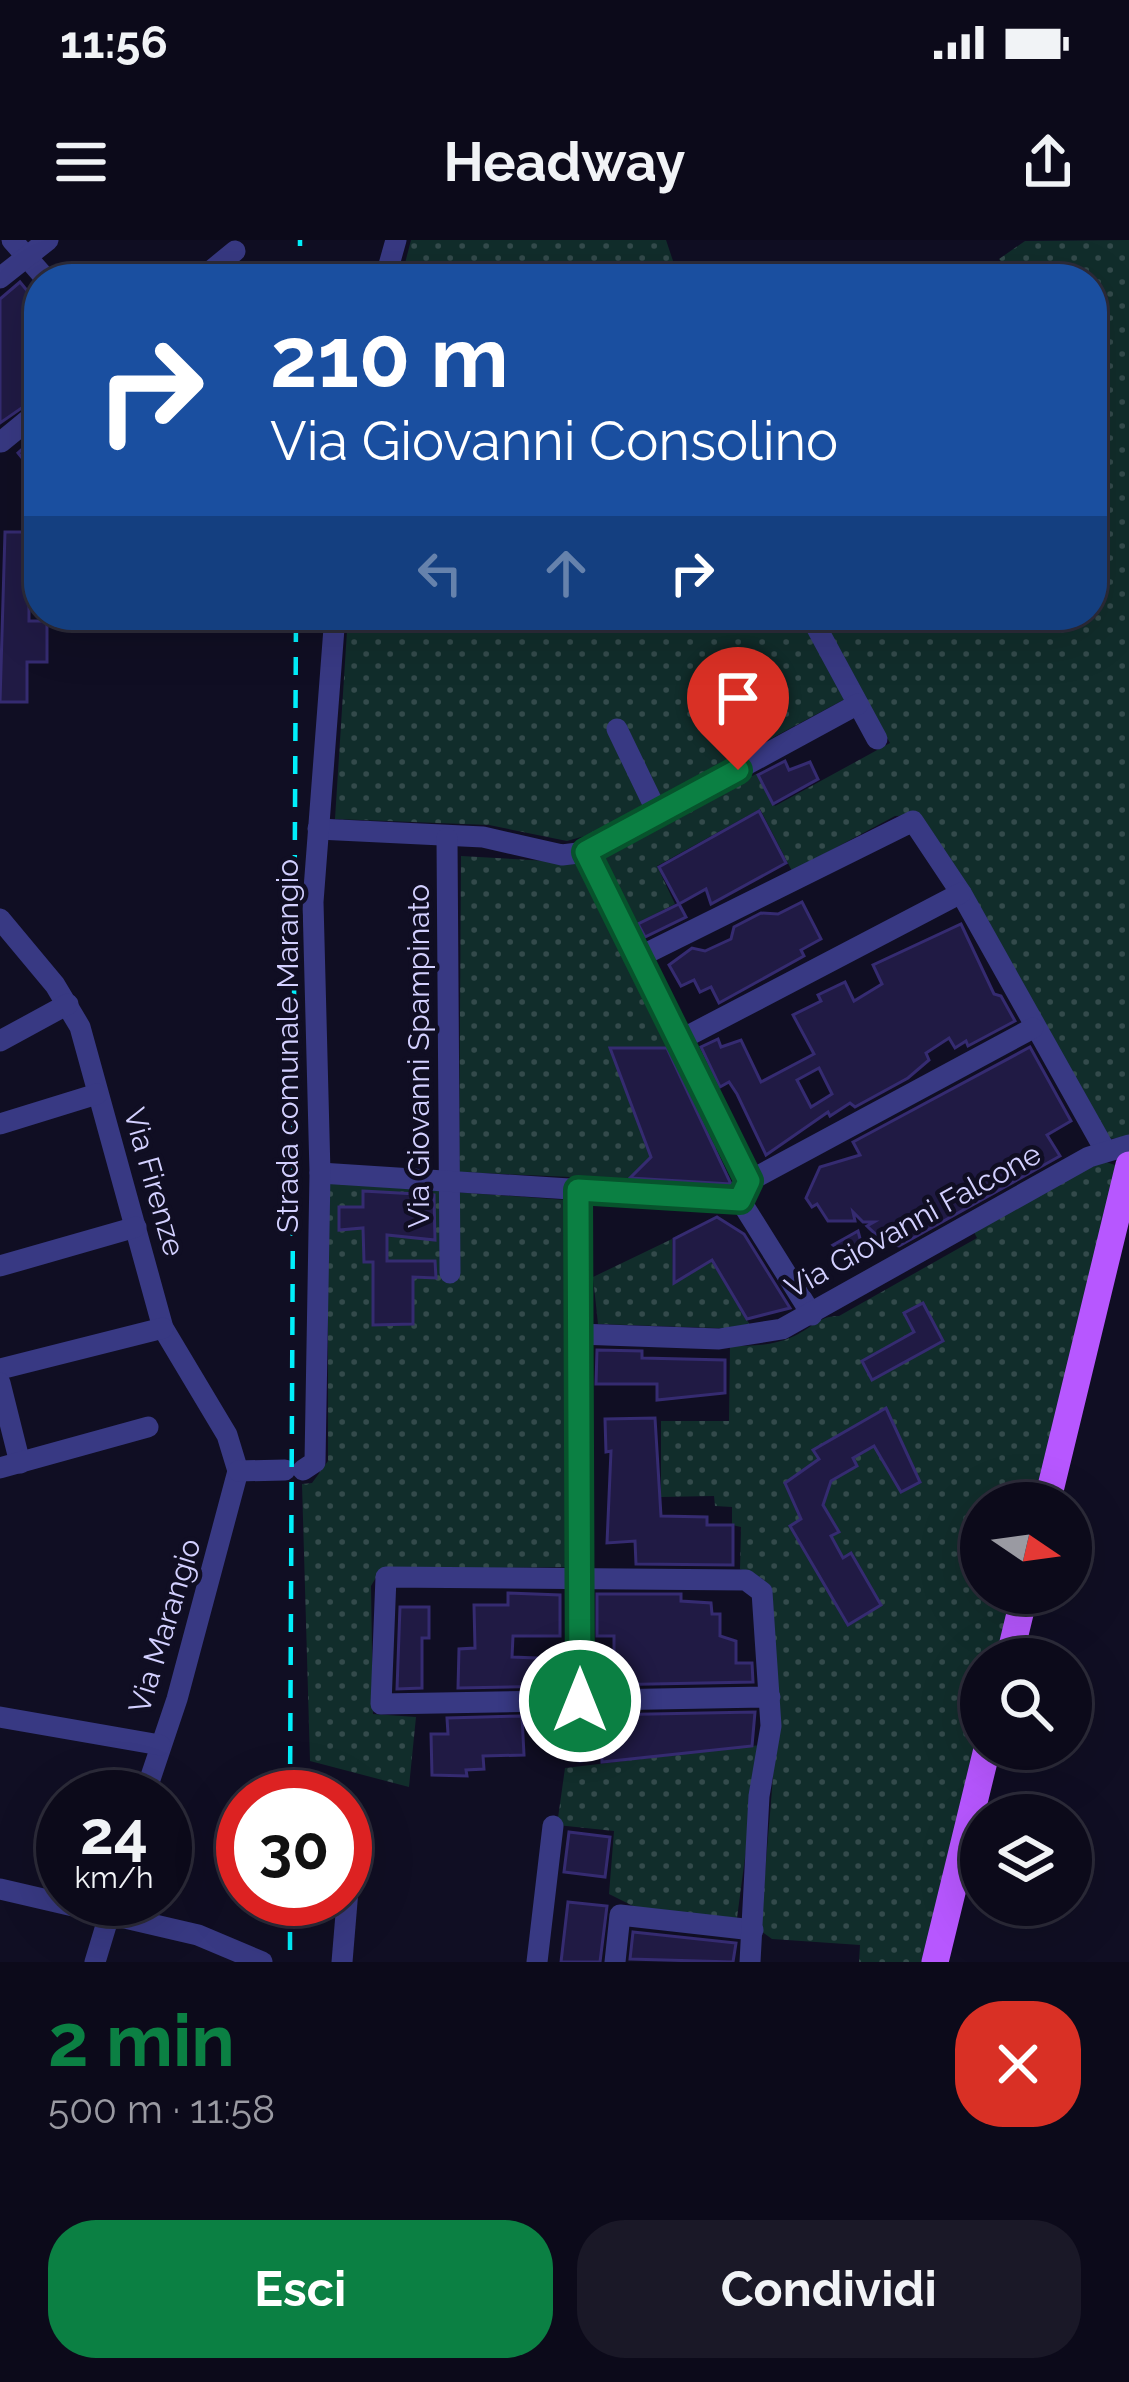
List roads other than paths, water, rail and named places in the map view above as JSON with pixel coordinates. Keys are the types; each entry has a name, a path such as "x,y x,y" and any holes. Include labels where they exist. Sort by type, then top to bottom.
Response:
{"main road":[{"path":"1051,1482 1117,1158"},
{"path":"935,1962 982,1770"}],"street":[{"path":"0,278 19,248 48,240"},
{"path":"219,264 235,251"},
{"name":"Strada comunale Marangio","path":"238,1471 294,1470 315,1462 320,1173 313,902 334,630"},
{"path":"818,630 877,739"},
{"path":"318,829 483,837 562,855 586,852 858,704"},
{"path":"616,729 658,814"},
{"path":"639,957 913,821 962,893 1033,1028 1117,1158"},
{"name":"Via Giovanni Spampinato","path":"447,838 450,1273"},
{"path":"586,852 680,1040 745,1190 812,1315"},
{"path":"680,1040 962,893"},
{"name":"Via Firenze","path":"0,919 68,1004 164,1328 180,1364 226,1435 238,1471"},
{"path":"0,1041 68,1004"},
{"path":"320,1173 578,1190 745,1190 1033,1028"},
{"path":"0,1124 97,1094"},
{"name":"Via Giovanni Falcone","path":"578,1334 741,1337 812,1315 1117,1158 1129,1144"},
{"path":"578,1190 580,1752"},
{"path":"0,1266 136,1227"},
{"path":"0,1369 164,1328"},
{"path":"0,1383 10,1466 148,1426"},
{"name":"Via Marangio","path":"152,1770 178,1699 238,1471"},
{"path":"751,1962 759,1796 770,1697 762,1592 746,1580 386,1577 381,1704 770,1697"},
{"path":"0,1717 160,1744"},
{"path":"536,1962 553,1826"},
{"path":"546,1962 556,1886"},
{"path":"0,1889 36,1894"},
{"path":"615,1962 620,1915 753,1930"},
{"path":"95,1962 106,1926"},
{"path":"160,1926 225,1953 262,1962"},
{"path":"342,1962 345,1926"}],"railway":[{"path":"300,240 300,264"},
{"path":"290,1770 296,630"},
{"path":"290,1926 290,1962"}]}
